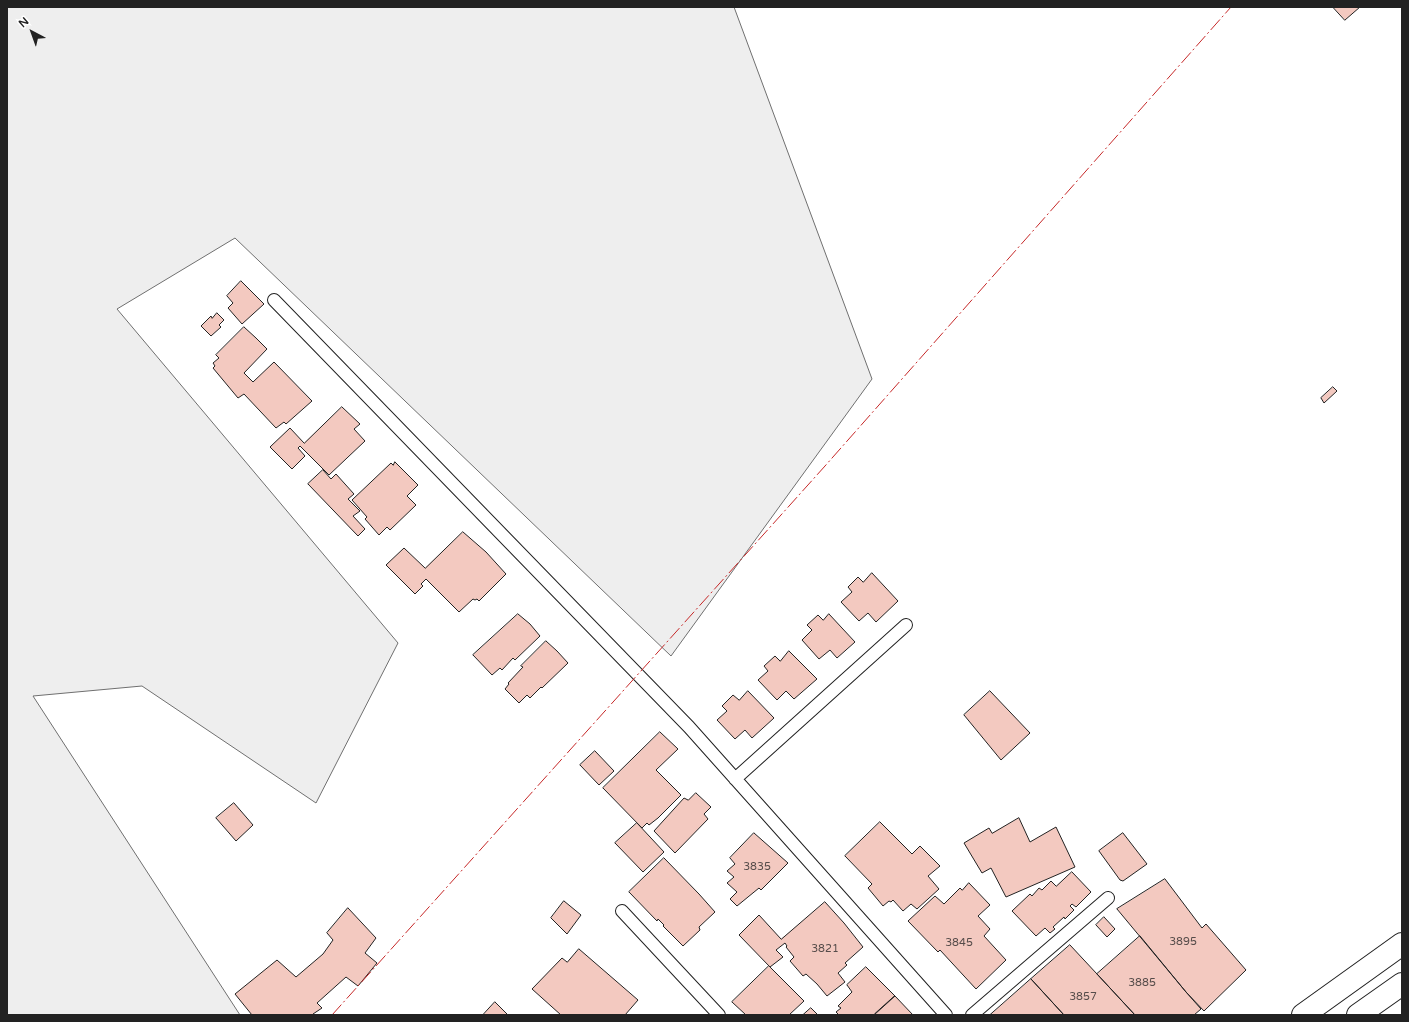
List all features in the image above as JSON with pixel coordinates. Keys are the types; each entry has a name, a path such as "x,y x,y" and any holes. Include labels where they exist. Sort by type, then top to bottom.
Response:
{"highway":[{"path":"1303,1015 1402,944"},
{"path":"1358,1015 1402,984"}],"lane":[{"path":"274,300 689,727 946,1015"},
{"path":"735,779 906,625"},
{"path":"972,1015 1108,898"},
{"path":"622,911 719,1015"}],"shaded area":[{"path":"7,7 734,7 872,379 671,656 235,238 117,309 398,643 316,803 142,686 33,696 240,1015 7,1015"}],"building":[{"path":"1333,7 1360,7 1345,20"},
{"path":"241,281 264,304 242,324 228,308 233,303 227,296"},
{"path":"217,313 224,320 219,325 221,327 211,336 201,326 211,316 212,318"},
{"path":"244,327 267,349 244,373 253,382 274,362 312,401 286,424 284,422 276,428 244,394 238,398 213,368 215,366 213,363 219,358 216,355"},
{"path":"1333,387 1337,391 1324,403 1321,398"},
{"path":"342,407 360,424 354,429 365,441 329,475 300,446 298,448 305,456 292,469 270,447 290,428 304,443"},
{"path":"395,462 418,485 407,496 416,505 390,530 387,527 379,535 365,519 367,517 352,500 391,463 393,465"},
{"path":"323,470 331,479 336,474 354,494 348,499 360,511 353,516 365,529 358,536 308,484"},
{"path":"463,532 486,552 506,574 479,601 477,599 473,599 459,612 426,579 421,584 423,586 415,594 386,565 404,548 425,568"},
{"path":"872,573 898,601 876,622 868,613 859,621 841,602 852,592 848,587 858,577 863,582"},
{"path":"518,614 530,624 540,636 515,660 513,658 502,670 500,668 492,675 473,655"},
{"path":"829,614 855,642 837,658 830,650 819,659 802,640 812,630 807,625 818,615 823,620"},
{"path":"546,641 568,663 530,698 527,695 519,703 505,689 509,684 508,683 523,667 521,666"},
{"path":"789,651 817,679 794,699 786,691 777,700 758,680 768,671 764,666 775,656 780,661"},
{"path":"748,691 774,718 752,738 745,730 735,739 717,720 727,711 722,706 733,695 739,700"},
{"path":"990,691 1030,733 1001,760 964,715"},
{"path":"660,732 678,749 656,770 681,795 658,818 649,825 647,823 642,828 603,788"},
{"path":"595,751 614,771 599,785 580,765"},
{"path":"696,793 711,807 704,814 708,819 675,853 654,831 684,798 688,800"},
{"path":"234,803 253,825 236,841 216,818"},
{"path":"1019,818 1030,842 1056,827 1075,867 1006,897 991,868 982,873 964,843 989,828 992,833"},
{"path":"880,822 912,854 920,846 940,866 928,876 939,889 917,909 911,904 903,911 893,900 891,902 889,901 883,906 868,888 872,884 845,856"},
{"path":"637,823 664,852 643,872 615,843"},
{"path":"754,833 788,863 761,890 759,888 737,906 730,899 737,892 727,883 734,877 727,871 735,864 730,858"},
{"path":"1123,833 1147,864 1123,881 1120,880 1099,851"},
{"path":"664,858 715,912 699,927 700,930 683,946 658,919 657,921 629,892"},
{"path":"1072,872 1091,892 1076,907 1072,904 1070,906 1074,910 1065,919 1064,917 1053,927 1055,929 1050,933 1045,928 1036,936 1012,911 1030,894 1032,896 1039,888 1042,890 1051,881 1056,886"},
{"path":"1165,879 1202,928 1206,924 1246,970 1204,1011 1186,992 1117,909"},
{"path":"969,883 990,905 978,916 990,929 984,936 1006,960 976,989 940,950 938,952 908,921 935,896 944,904 960,888 962,890"},
{"path":"564,901 581,915 567,934 551,918"},
{"path":"825,902 863,947 845,963 847,965 838,973 845,982 827,996 806,974 803,976 790,961 794,957 786,947 787,946 785,943 776,950 783,957 770,967 739,935 759,915 781,939"},
{"path":"348,908 376,938 365,953 377,963 358,986 346,977 317,1003 322,1008 313,1014 314,1015 252,1015 235,994 277,960 296,977 323,954 333,940 327,933"},
{"path":"1104,917 1115,929 1107,937 1096,925"},
{"path":"1140,936 1201,1009 1194,1015 1135,1015 1097,974"},
{"path":"1070,945 1135,1015 1064,1015 1031,979"},
{"path":"579,949 638,1000 625,1015 561,1015 532,989 562,958 567,962"},
{"path":"769,966 804,1001 789,1015 746,1015 732,1002"},
{"path":"866,967 895,996 874,1015 839,1015 836,1012 841,1008 838,1006 852,992 847,985"},
{"path":"1031,979 1064,1015 990,1015"},
{"path":"895,996 913,1015 875,1014"},
{"path":"495,1002 508,1015 483,1015"},
{"path":"811,1008 818,1015 803,1015"}],"power":[{"path":"332,1015 825,466 1231,7"}]}
